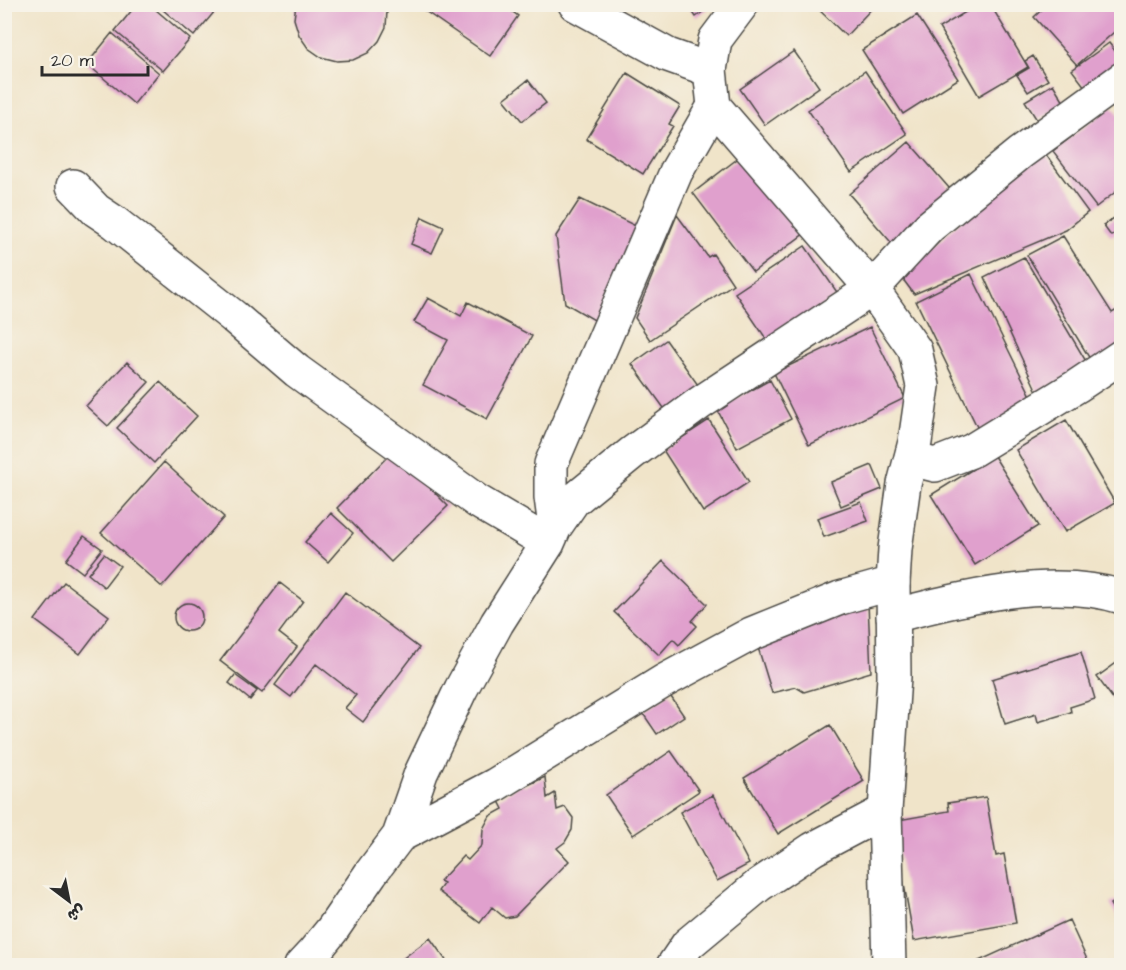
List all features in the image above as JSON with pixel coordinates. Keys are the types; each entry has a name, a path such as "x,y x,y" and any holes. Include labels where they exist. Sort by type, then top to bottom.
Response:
{"street":[{"path":"575,4 668,55 710,70"},
{"path":"742,4 715,40 710,70 714,106 872,289 915,350 923,386 919,421 904,484 893,584 894,677 885,811 889,966"},
{"path":"300,966 332,930 399,836 421,774 461,689 497,623 573,501 691,409 872,289 929,227 1020,153 1122,80"},
{"path":"551,535 551,464 676,172 714,106"},
{"path":"73,186 96,210 234,317 297,371 477,501 551,535"},
{"path":"910,459 935,465 971,451 1122,356"},
{"path":"399,836 495,785 664,681 751,633 840,598 893,584"},
{"path":"893,616 997,592 1085,589 1122,597"},
{"path":"673,966 688,944 759,885 813,849 885,811"}],"building":[{"path":"137,4 149,4 190,39 163,71 115,31"},
{"path":"156,4 221,4 194,36"},
{"path":"296,4 386,4 386,27 379,41 368,53 353,60 337,61 321,57 308,48 299,35 294,19"},
{"path":"415,4 502,4 518,16 490,56"},
{"path":"687,4 713,4 696,17"},
{"path":"813,4 876,4 846,36"},
{"path":"979,4 990,4 1028,67 979,96 939,28"},
{"path":"1048,4 1109,4 1122,19 1122,25 1077,65 1034,17"},
{"path":"917,15 958,79 903,114 862,50"},
{"path":"112,33 159,73 134,104 87,64"},
{"path":"1109,43 1122,60 1122,67 1088,91 1072,70"},
{"path":"794,51 819,87 765,125 740,89"},
{"path":"1033,56 1048,80 1028,92 1017,75 1029,68 1025,61"},
{"path":"865,71 907,134 851,172 808,110"},
{"path":"627,73 680,106 669,124 673,126 643,174 586,139"},
{"path":"528,80 546,103 522,121 504,99"},
{"path":"1053,84 1065,104 1037,120 1025,101"},
{"path":"1112,106 1122,118 1122,187 1096,207 1053,151"},
{"path":"909,142 956,196 896,248 849,194"},
{"path":"1044,152 1088,212 1066,230 914,294 902,278 981,201"},
{"path":"745,153 805,233 753,272 693,193"},
{"path":"580,199 642,229 601,324 565,303 556,236"},
{"path":"1122,213 1122,229 1111,236 1103,225"},
{"path":"677,215 708,257 713,254 733,284 650,340 635,318"},
{"path":"422,217 444,227 432,253 411,244"},
{"path":"1063,236 1112,313 1122,307 1122,347 1093,364 1027,255"},
{"path":"805,246 839,295 769,343 735,293"},
{"path":"1024,257 1090,368 1041,400 984,277"},
{"path":"971,274 1037,408 981,435 916,301"},
{"path":"428,298 461,316 468,302 532,336 487,419 423,385 448,340 414,322"},
{"path":"870,327 905,398 809,445 774,373"},
{"path":"666,340 703,392 669,415 632,364"},
{"path":"127,362 149,382 108,426 86,406"},
{"path":"770,380 791,419 737,448 717,409"},
{"path":"160,382 197,416 154,463 117,428"},
{"path":"709,420 749,482 703,512 663,450"},
{"path":"1066,420 1115,503 1065,532 1016,450"},
{"path":"393,451 448,506 391,562 337,508"},
{"path":"994,456 1038,526 975,565 931,495"},
{"path":"164,462 224,517 162,587 101,533"},
{"path":"872,465 882,489 841,506 831,482"},
{"path":"861,502 868,521 824,537 817,518"},
{"path":"331,513 353,533 328,562 305,542"},
{"path":"84,536 102,549 83,573 66,560"},
{"path":"104,554 120,566 104,587 88,574"},
{"path":"663,561 707,604 692,621 697,626 679,645 673,639 659,655 614,612"},
{"path":"64,582 109,616 80,654 35,620"},
{"path":"280,583 303,601 279,633 297,647 262,693 220,661"},
{"path":"345,592 419,648 363,722 345,708 356,695 316,664 291,697 275,685"},
{"path":"188,603 198,607 202,617 198,627 188,631 178,627 174,617 178,607"},
{"path":"868,603 871,672 804,692 796,687 772,693 756,641"},
{"path":"1081,652 1095,699 1070,707 1071,712 1038,722 1036,714 1005,724 992,679"},
{"path":"1122,659 1122,711 1097,677"},
{"path":"235,675 257,691 250,700 229,683"},
{"path":"669,694 684,716 657,734 642,712"},
{"path":"830,725 864,781 778,834 744,778"},
{"path":"671,751 699,791 633,835 606,795"},
{"path":"545,777 547,798 555,793 557,810 565,807 573,818 572,830 565,842 557,848 569,861 515,916 505,918 492,907 480,923 438,891 444,883 440,881 463,856 468,860 482,845 483,829 490,816 503,809 498,799 522,783 524,787"},
{"path":"713,795 749,864 717,881 680,812"},
{"path":"986,797 996,856 1004,854 1016,923 914,941 893,821 949,811 948,803"},
{"path":"1122,898 1122,924 1110,904"},
{"path":"1069,920 1090,966 968,966"},
{"path":"430,938 450,966 393,966"},
{"path":"1122,958 1122,966 1108,966"}]}
